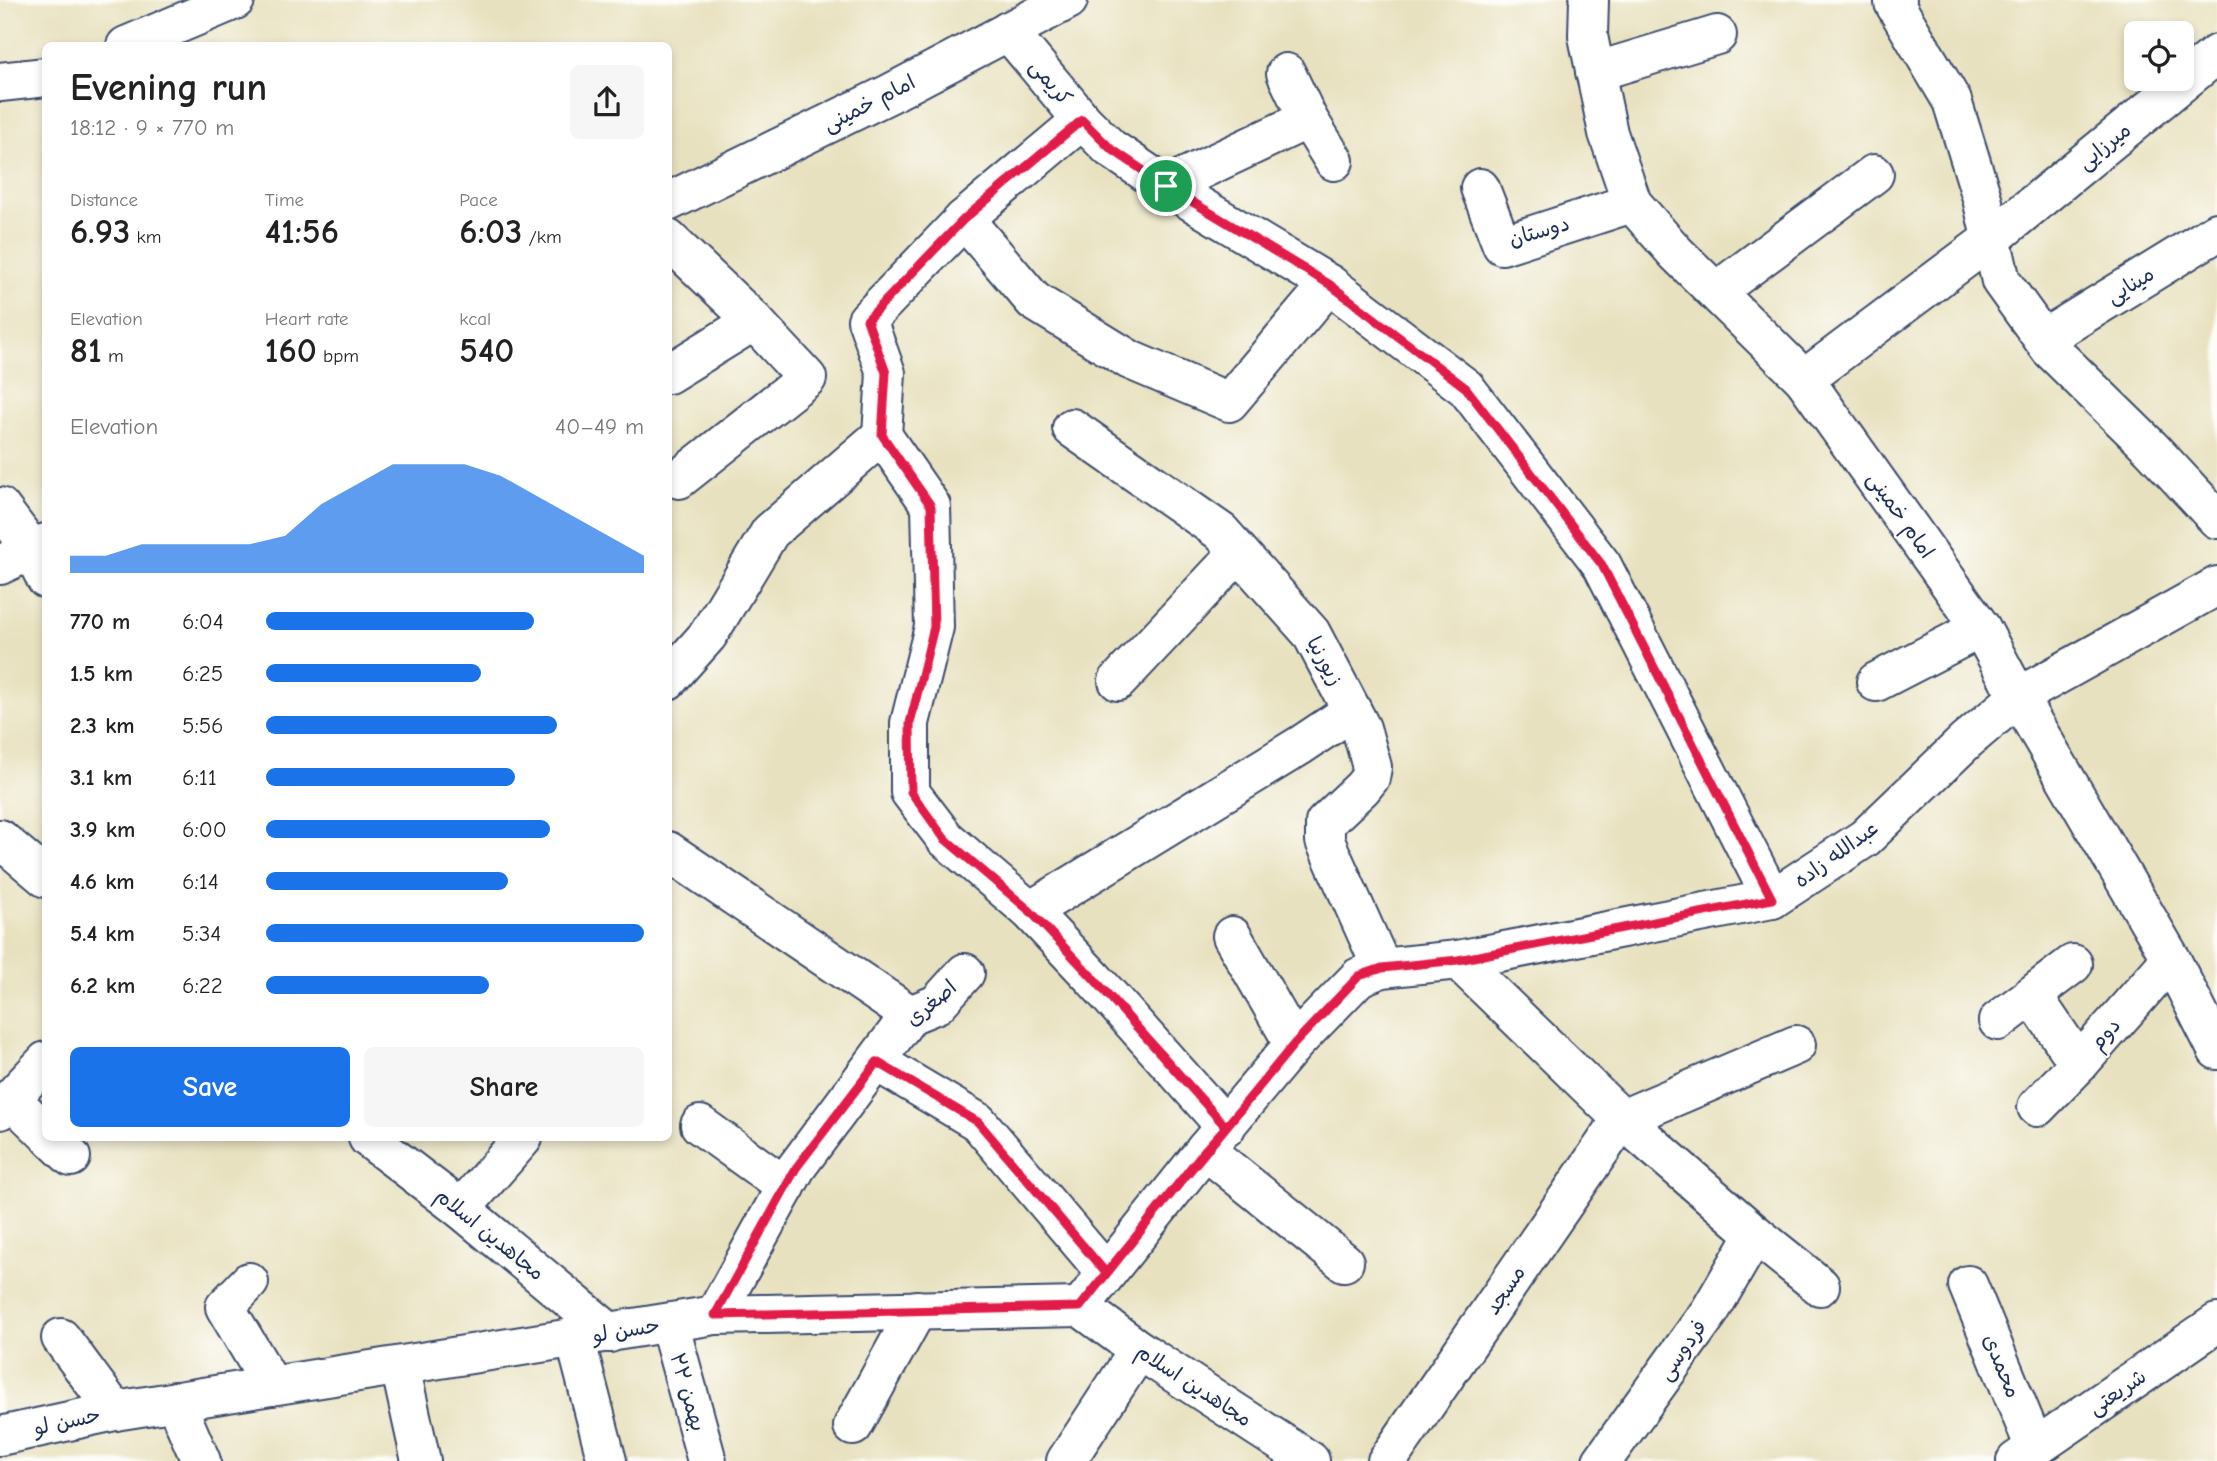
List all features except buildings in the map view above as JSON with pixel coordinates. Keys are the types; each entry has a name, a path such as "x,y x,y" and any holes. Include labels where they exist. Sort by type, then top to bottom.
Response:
{"street":[{"path":"135,42 234,0"},
{"name":"امام خمینی","path":"672,200 889,94 1068,0"},
{"name":"امام خمینی","path":"1589,0 1588,36 1595,72 1608,133 1632,203 1676,253 1804,379 1981,628 2018,697 2171,959 2217,1050"},
{"path":"1897,0 1894,3 1952,102 1982,198 2001,281 2050,349 2151,448 2217,519"},
{"name":"کریمی","path":"1008,31 1082,120 1110,148 1166,186 1329,284 1466,388 1602,565 1772,899"},
{"path":"1595,72 1717,35"},
{"name":"میرزایی","path":"1804,379 1991,239 2217,54"},
{"path":"1286,73 1308,119 1334,161"},
{"path":"0,82 42,77"},
{"path":"1166,186 1308,119"},
{"path":"1082,120 964,219 867,320 886,373 882,435 931,506 934,627 910,723 911,792 944,838 1030,911 1094,979 1216,1138 1344,1262"},
{"path":"1717,291 1874,174"},
{"name":"دوستان","path":"1480,188 1502,245 1632,203"},
{"path":"964,219 1034,301 1130,360 1229,402 1329,284"},
{"name":"مینایی","path":"2043,339 2217,232"},
{"path":"672,243 754,321 807,378 679,479"},
{"path":"672,372 754,321"},
{"name":"زیورنیا","path":"1072,428 1221,532 1311,633 1361,728 1373,767 1370,778 1362,788 1325,823 1325,841 1382,968"},
{"path":"672,676 708,635 770,533 882,435"},
{"path":"0,507 31,559"},
{"path":"1118,681 1239,552"},
{"name":"عبدالله زاده","path":"1080,1307 1294,1044 1359,976 1382,968 1458,960 1772,899 1865,838 1966,741 2018,697 2217,586"},
{"path":"1876,682 1981,628"},
{"path":"1030,911 1301,746 1352,712"},
{"path":"0,839 42,875"},
{"path":"672,854 910,1015"},
{"path":"1232,936 1294,1044"},
{"name":"دوم","path":"2037,1107 2079,1064 2171,959"},
{"path":"1458,960 1622,1119 1819,1286"},
{"path":"1998,1021 2073,964"},
{"name":"اصغری","path":"715,1315 796,1168 910,1015 937,1004 965,973"},
{"path":"2033,996 2079,1064"},
{"path":"1622,1119 1796,1045"},
{"path":"877,1062 978,1122 1106,1273"},
{"path":"42,1065 5,1104 42,1132"},
{"name":"مسجد","path":"1387,1461 1622,1119"},
{"path":"700,1125 786,1187"},
{"name":"مجاهدین اسلام","path":"372,1141 461,1209 592,1336"},
{"path":"461,1209 520,1141"},
{"name":"فردوسی","path":"1602,1461 1710,1311 1755,1234"},
{"path":"249,1282 225,1307 272,1386"},
{"name":"محمدی","path":"1968,1285 2037,1457"},
{"name":"مجاهدین اسلام","path":"1080,1307 1139,1350 1310,1461"},
{"name":"حسن لو","path":"0,1436 115,1411 715,1315 1080,1307"},
{"path":"853,1426 917,1310"},
{"name":"۲۲ بهمن","path":"669,1323 707,1461"},
{"name":"شریعتی","path":"2037,1457 2217,1323"},
{"path":"592,1336 607,1461"},
{"path":"61,1338 115,1411"},
{"path":"1066,1461 1139,1350"},
{"name":"شریعتی","path":"2037,1457 2217,1352"},
{"path":"400,1366 421,1461"},
{"path":"175,1401 201,1461"}],"route":[{"path":"1166,186 1110,148 1082,120 964,219 867,320 886,373 882,435 931,506 934,627 910,723 911,792 944,838 1030,911 1226,1127 1080,1307 715,1315 796,1168 877,1062 978,1122 1106,1273 1205,1150 1226,1127 1294,1044 1359,976 1382,968 1458,960 1772,899 1602,565 1466,388 1329,284 1166,186"}]}
